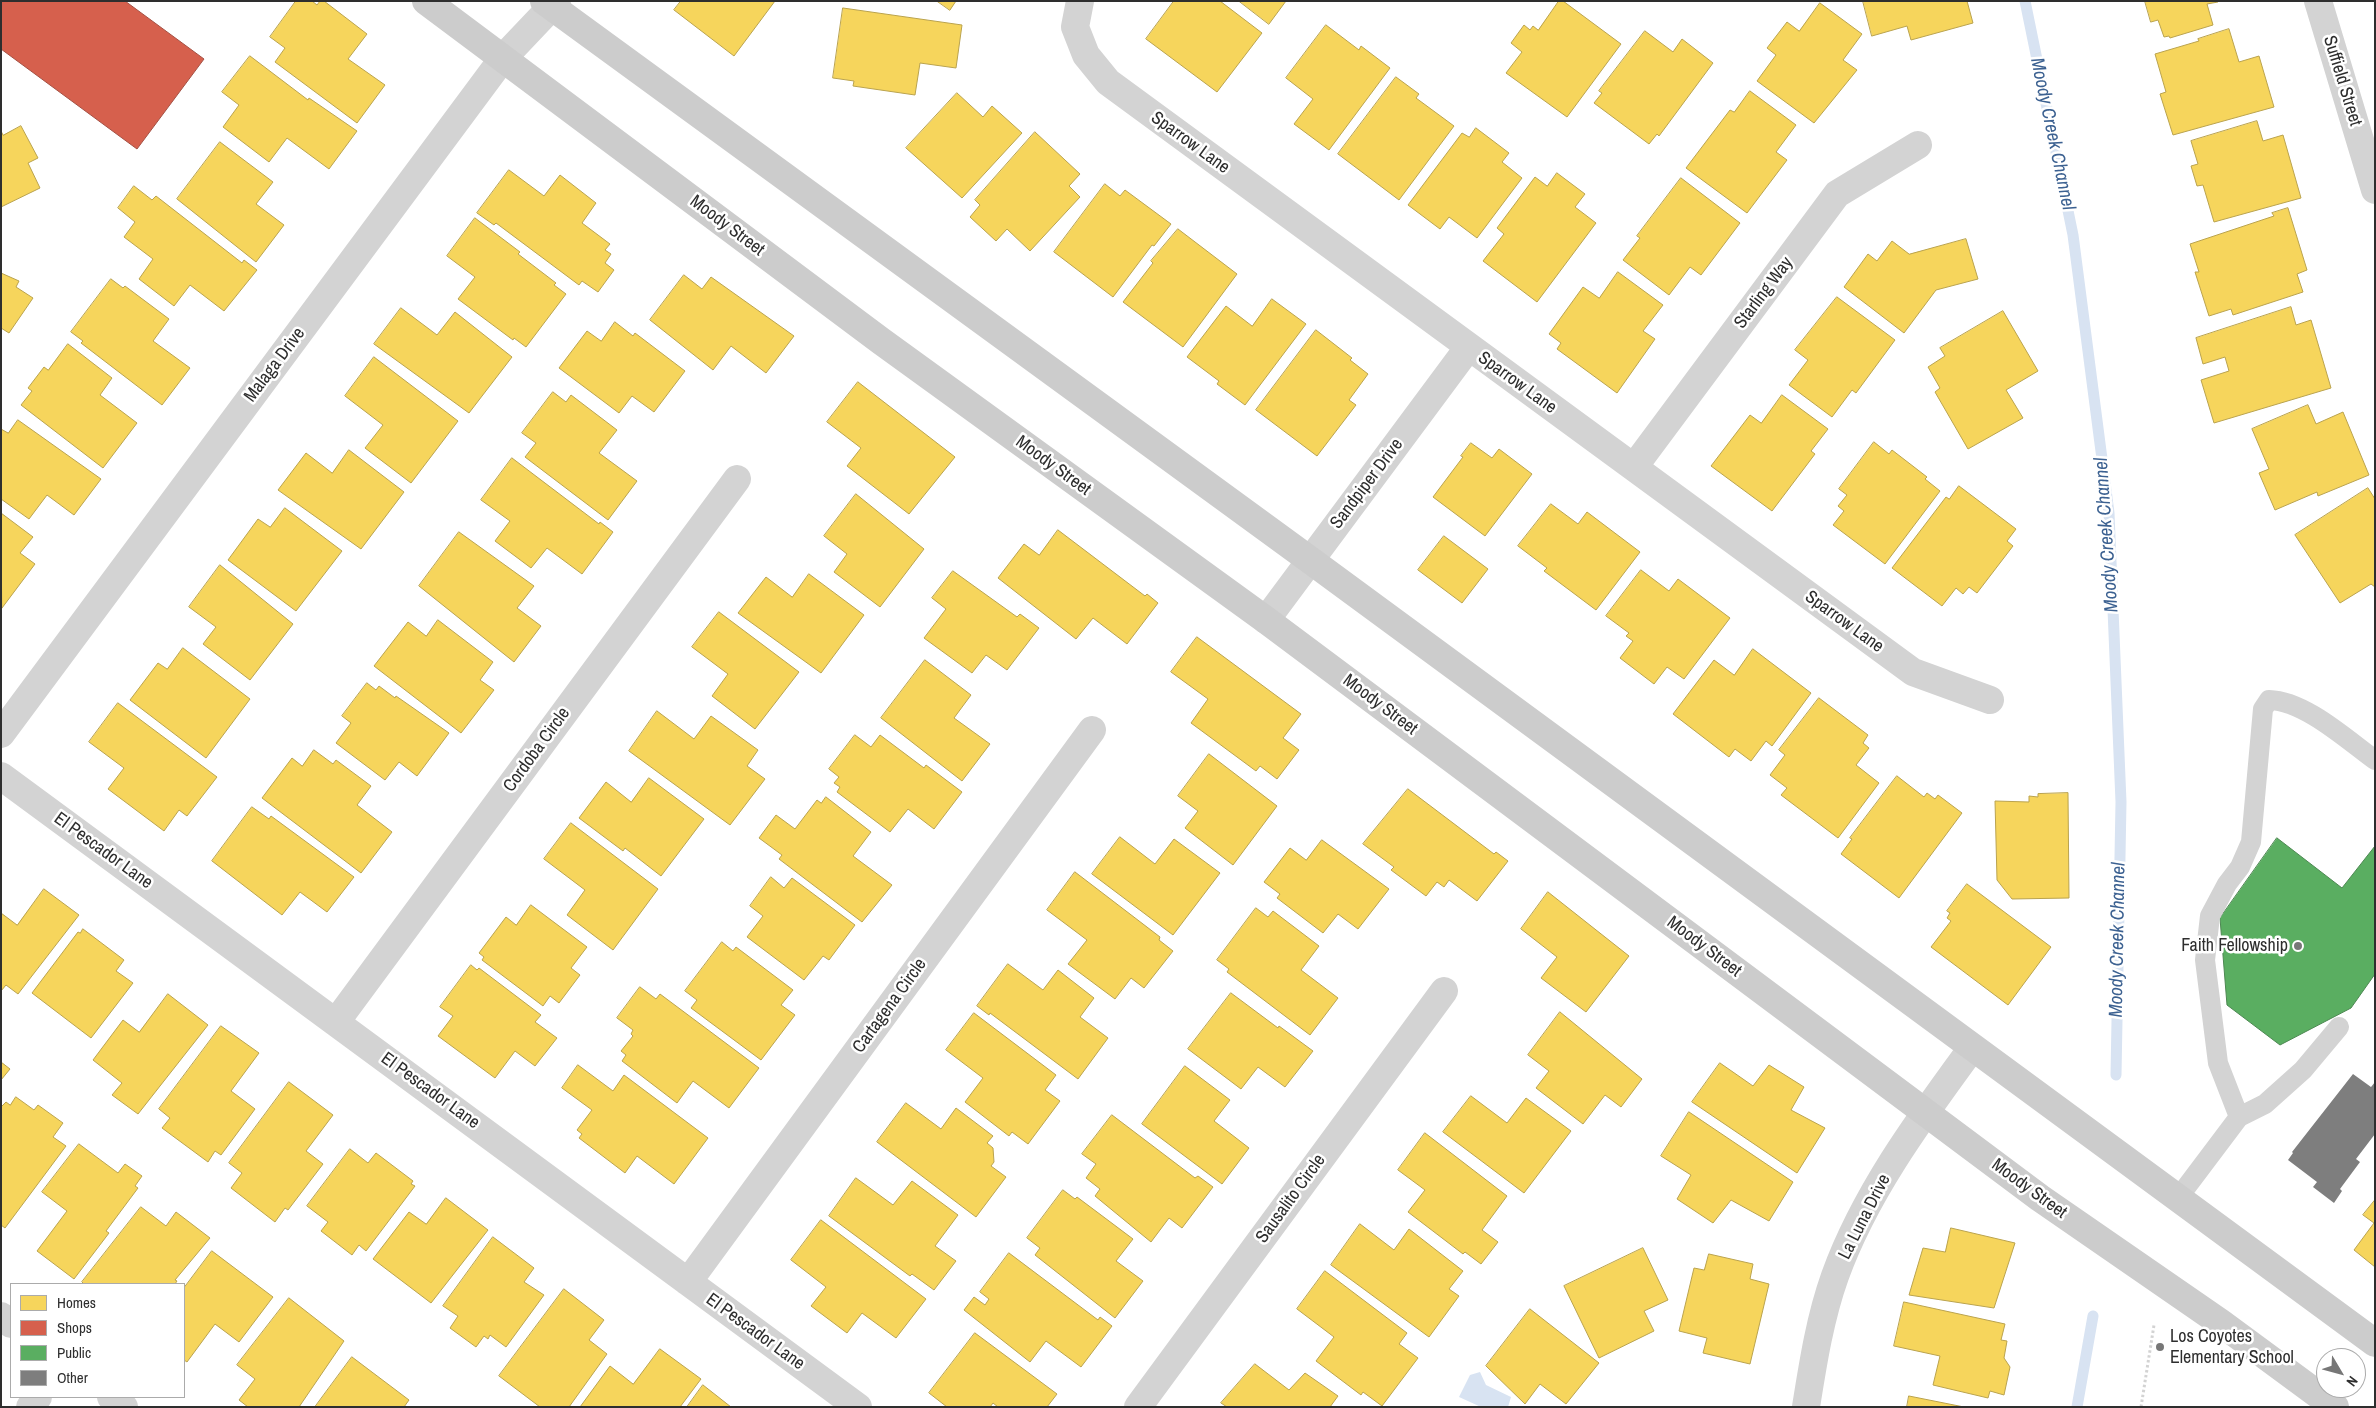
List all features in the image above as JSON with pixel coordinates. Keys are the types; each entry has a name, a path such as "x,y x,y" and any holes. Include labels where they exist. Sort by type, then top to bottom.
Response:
{"main road":[{"name":"Moody Street","path":"426,1 881,341 1266,620 2040,1198 2221,1323 2336,1407"},
{"path":"551,3 2375,1343"}],"street":[{"name":"Suffield Street","path":"2318,1 2375,190"},
{"name":"Malaga Drive","path":"1,734 503,58 551,3"},
{"name":"Sparrow Lane","path":"1078,14 1086,54 1108,82 1468,348 1634,467 1913,672 1990,700"},
{"name":"Starling Way","path":"1634,467 1837,194 1918,145"},
{"name":"Sandpiper Drive","path":"1266,620 1468,348"},
{"name":"Cordoba Circle","path":"336,1022 737,478"},
{"name":"Cartagena Circle","path":"688,1282 1092,730"},
{"name":"El Pescador Lane","path":"1,776 858,1407"},
{"name":"Sausalito Circle","path":"1138,1407 1444,991"},
{"name":"La Luna Drive","path":"1806,1407 1816,1346 1835,1277 1859,1221 1925,1112 1972,1048"},
{"path":"112,1398 124,1407"}],"lane":[{"path":"2239,1117 2218,1064 2204,960 2210,916 2227,884 2240,867 2251,842 2262,709 2269,700 2283,700 2302,709 2375,760"},
{"path":"2178,1198 2239,1117 2265,1104 2303,1070 2340,1027"}],"path":[{"path":"2141,1407 2154,1325"}],"water":[{"path":"1480,1372 1486,1385 1511,1397 1508,1407 1481,1407 1459,1397 1470,1375"}],"building: Homes":[{"path":"296,1 312,1 317,5 320,1 324,1 367,34 348,59 385,85 357,123 275,62 285,48 270,37"},
{"path":"681,1 775,1 734,56 674,10"},
{"path":"937,1 956,1 950,10"},
{"path":"1174,1 1220,1 1262,33 1217,92 1146,39"},
{"path":"1239,1 1286,1 1269,24"},
{"path":"1559,1 1563,1 1621,44 1567,117 1506,73 1522,52 1511,43 1524,25 1530,30 1533,26 1538,30"},
{"path":"1863,1 1967,1 1973,23 1911,40 1907,26 1872,36"},
{"path":"2145,1 2218,2 2207,4 2213,25 2170,38 2169,36 2164,37 2158,20 2151,22"},
{"path":"1820,3 1862,34 1843,60 1857,70 1814,123 1757,81 1776,55 1767,48 1787,22 1799,31"},
{"path":"843,8 962,25 956,68 920,63 915,95 853,86 854,81 833,78"},
{"path":"1326,25 1359,50 1361,46 1390,68 1329,150 1294,124 1313,99 1286,78"},
{"path":"2229,29 2239,62 2259,56 2274,107 2173,135 2160,94 2166,92 2155,54 2199,41 2198,39"},
{"path":"1645,31 1673,52 1682,39 1713,63 1659,136 1657,134 1649,144 1594,103 1602,93 1599,91"},
{"path":"250,56 308,100 309,98 357,131 329,169 287,138 269,162 223,127 239,105 222,92"},
{"path":"1396,77 1419,94 1416,98 1454,126 1399,200 1338,154"},
{"path":"1750,91 1796,125 1776,152 1787,160 1747,213 1686,168 1730,110 1734,112"},
{"path":"957,93 983,117 992,106 1022,133 962,198 906,148"},
{"path":"2257,121 2263,141 2283,135 2301,198 2214,222 2203,185 2197,186 2191,166 2198,164 2191,141"},
{"path":"21,126 38,158 28,163 40,188 1,207 1,131 3,135"},
{"path":"1476,128 1509,153 1502,162 1522,178 1477,238 1449,217 1440,229 1408,205 1462,133 1469,137"},
{"path":"1035,132 1080,174 1069,186 1080,197 1030,251 1007,229 996,241 970,217 980,205 975,200"},
{"path":"220,142 273,182 256,204 284,225 256,262 177,199"},
{"path":"509,170 544,196 560,175 596,203 582,223 610,244 605,250 611,254 605,263 614,270 598,292 582,281 579,285 496,223 494,225 477,213"},
{"path":"1557,173 1585,194 1575,207 1596,223 1537,302 1483,261 1504,234 1497,228 1535,177 1547,186"},
{"path":"1681,178 1740,223 1701,275 1690,267 1669,295 1623,260 1640,238 1637,236"},
{"path":"1105,184 1120,196 1125,190 1171,224 1154,246 1152,245 1113,297 1054,252"},
{"path":"134,186 152,200 156,196 242,263 244,260 257,270 224,311 190,285 174,306 139,279 153,259 124,237 135,222 118,208"},
{"path":"2288,208 2307,270 2297,274 2303,292 2233,315 2231,309 2209,316 2195,272 2199,272 2190,244 2274,216 2272,213"},
{"path":"475,218 520,252 518,254 556,283 554,285 566,294 526,347 514,338 513,340 458,299 475,277 447,256"},
{"path":"1178,229 1237,274 1183,347 1123,302 1153,263 1151,261"},
{"path":"1966,239 1978,279 1936,290 1904,333 1844,287 1868,254 1877,261 1892,241 1909,254"},
{"path":"1618,272 1663,305 1643,331 1655,339 1617,393 1557,349 1561,343 1549,334 1583,287 1599,298"},
{"path":"1,273 19,281 16,287 33,298 9,333 1,328"},
{"path":"684,275 702,289 711,277 794,336 766,373 731,346 713,370 650,320"},
{"path":"111,279 123,288 125,286 169,319 153,341 190,368 162,405 81,343 83,341 71,332"},
{"path":"1837,297 1895,340 1856,393 1852,390 1832,417 1789,385 1808,360 1795,350"},
{"path":"1272,299 1306,324 1245,405 1217,384 1219,381 1187,357 1226,306 1252,326"},
{"path":"2291,307 2296,325 2311,320 2331,388 2214,423 2201,380 2229,371 2225,357 2203,364 2196,338"},
{"path":"401,308 437,335 455,312 512,357 469,413 374,344"},
{"path":"2003,311 2038,371 2006,390 2023,418 1968,449 1935,392 1940,388 1928,367 1945,356 1940,348"},
{"path":"615,322 633,336 635,333 685,371 654,412 632,396 619,413 559,368 587,331 601,341"},
{"path":"1316,330 1352,358 1350,360 1368,374 1349,400 1356,405 1317,456 1256,410"},
{"path":"68,344 112,378 100,395 137,423 103,468 21,405 32,391 28,388 44,367 48,370"},
{"path":"374,357 458,421 411,483 365,448 383,425 345,396"},
{"path":"858,382 955,457 909,514 847,466 861,448 827,422"},
{"path":"553,392 566,402 571,395 617,430 599,453 637,481 608,520 525,457 536,443 522,433"},
{"path":"1782,395 1828,429 1811,451 1815,454 1772,511 1711,466 1750,415 1761,423"},
{"path":"2308,405 2316,424 2343,412 2369,475 2318,496 2317,492 2275,510 2259,473 2269,469 2252,429"},
{"path":"18,420 101,479 74,515 47,495 29,519 1,499 1,429 8,433"},
{"path":"1874,442 1889,454 1892,450 1927,477 1925,479 1940,491 1885,564 1833,525 1844,511 1838,506 1847,495 1839,489"},
{"path":"1471,443 1492,458 1499,449 1532,474 1485,536 1433,497 1463,457 1461,456"},
{"path":"349,450 404,492 361,549 278,490 306,453 332,473"},
{"path":"512,458 599,524 600,522 613,532 582,574 547,548 531,568 495,541 510,521 481,500"},
{"path":"1959,486 2016,529 2007,541 2013,546 1977,593 1969,587 1963,594 1956,588 1942,606 1892,568 1946,497 1949,499"},
{"path":"2368,488 2375,499 2375,587 2371,584 2340,603 2295,535"},
{"path":"856,494 924,549 880,607 834,572 847,554 824,536"},
{"path":"1551,504 1578,524 1587,512 1640,552 1596,610 1544,571 1547,568 1518,546"},
{"path":"285,508 342,551 296,611 228,560 258,519 270,527"},
{"path":"1,513 33,537 20,553 35,564 2,608"},
{"path":"1058,530 1145,596 1147,594 1158,603 1127,644 1093,618 1076,639 998,578 1024,544 1039,555"},
{"path":"459,532 534,586 517,608 541,626 514,662 419,586"},
{"path":"1444,536 1488,569 1462,603 1418,570"},
{"path":"220,565 293,624 250,680 203,644 216,627 189,607"},
{"path":"1641,570 1669,591 1678,579 1730,618 1684,679 1667,667 1654,684 1620,658 1633,641 1626,636 1629,633 1606,616"},
{"path":"953,571 1017,617 1020,614 1039,628 1007,670 986,655 972,673 924,638 946,609 932,598"},
{"path":"809,574 864,615 821,673 738,613 766,577 792,597"},
{"path":"719,612 799,672 755,729 712,696 728,674 692,647"},
{"path":"438,620 493,662 480,680 494,690 461,733 374,666 408,622 426,636"},
{"path":"1197,637 1301,714 1283,738 1299,750 1277,779 1260,766 1256,771 1191,723 1208,699 1171,672"},
{"path":"183,648 250,699 206,758 130,700 158,663 167,669"},
{"path":"1753,649 1811,693 1772,746 1766,741 1751,761 1735,749 1729,757 1673,714 1714,660 1734,675"},
{"path":"925,660 971,695 954,718 990,744 962,781 881,718"},
{"path":"367,683 376,690 379,686 395,698 396,696 449,733 417,776 399,762 385,780 336,743 351,723 342,716"},
{"path":"1819,698 1868,735 1863,743 1869,748 1856,765 1879,783 1838,838 1781,795 1787,788 1770,775 1785,755 1779,750"},
{"path":"118,703 217,777 187,816 179,810 164,831 108,789 124,768 89,742"},
{"path":"657,711 694,739 711,716 758,750 747,766 765,779 730,825 629,751"},
{"path":"855,735 871,747 880,735 924,768 926,765 962,792 934,829 908,809 890,832 837,792 840,787 834,783 839,777 829,769"},
{"path":"314,750 333,764 336,760 371,786 357,805 392,832 361,873 262,798 292,758 302,766"},
{"path":"1209,754 1277,806 1233,865 1185,828 1198,811 1178,796"},
{"path":"1897,776 1924,797 1927,793 1935,799 1938,795 1962,813 1899,898 1841,854 1852,839 1850,838"},
{"path":"649,778 704,819 661,876 625,848 623,851 579,818 606,782 631,802"},
{"path":"1408,789 1494,854 1496,852 1508,861 1477,901 1449,880 1444,887 1437,882 1426,896 1391,870 1394,867 1363,844"},
{"path":"2068,793 2069,898 2012,899 1997,880 1995,801 2029,802 2029,796 2038,797 2038,794"},
{"path":"826,797 871,832 853,856 892,885 862,922 779,859 782,855 759,838 776,815 795,829 817,800 821,803"},
{"path":"252,807 269,819 271,816 354,877 327,912 300,892 282,915 212,861"},
{"path":"571,823 658,889 613,950 567,915 585,890 544,859"},
{"path":"1120,837 1155,864 1174,839 1220,873 1173,935 1092,874"},
{"path":"1322,840 1389,889 1358,929 1338,914 1323,933 1277,898 1280,894 1264,882 1290,848 1306,860"},
{"path":"1075,872 1160,937 1159,940 1173,951 1144,988 1131,978 1115,999 1068,964 1087,940 1047,910"},
{"path":"771,877 784,888 792,878 855,925 829,960 823,956 804,980 747,937 763,916 750,906"},
{"path":"1967,884 2051,947 2008,1005 1931,947 1951,921 1947,918 1950,913 1947,911"},
{"path":"44,889 79,915 18,994 6,985 1,991 1,913 17,925"},
{"path":"1548,892 1629,956 1586,1012 1541,978 1557,957 1521,929"},
{"path":"531,905 587,947 571,968 580,975 559,1003 550,996 543,1006 482,960 484,957 479,953 506,917 516,925"},
{"path":"1256,908 1268,917 1273,911 1319,946 1301,970 1338,998 1310,1035 1227,972 1229,969 1217,960"},
{"path":"83,929 124,960 116,971 133,983 91,1038 32,993 78,932 80,933"},
{"path":"722,942 733,951 736,947 793,990 781,1005 795,1015 761,1060 691,1008 697,1000 685,991"},
{"path":"1008,964 1043,990 1058,970 1094,998 1080,1017 1108,1038 1078,1079 990,1013 989,1015 977,1006"},
{"path":"471,965 477,970 479,968 541,1015 535,1022 557,1038 535,1066 515,1051 495,1078 438,1036 453,1016 440,1007"},
{"path":"640,987 656,999 660,994 759,1068 729,1108 693,1081 677,1103 622,1061 626,1055 621,1051 633,1036 631,1034 633,1030 617,1018"},
{"path":"1231,993 1313,1051 1285,1087 1258,1067 1241,1089 1188,1049"},
{"path":"168,994 208,1025 138,1114 112,1095 122,1083 93,1060 123,1020 139,1032"},
{"path":"1560,1012 1642,1079 1621,1107 1605,1095 1583,1124 1536,1088 1549,1071 1528,1055"},
{"path":"974,1013 1056,1075 1045,1090 1060,1101 1028,1144 1012,1132 1009,1136 965,1102 983,1078 946,1050"},
{"path":"221,1026 259,1053 231,1091 255,1109 221,1155 215,1151 208,1162 162,1128 170,1118 159,1109"},
{"path":"1,1062 10,1069 1,1080"},
{"path":"1720,1063 1753,1086 1769,1065 1804,1087 1791,1110 1825,1128 1797,1173 1692,1102"},
{"path":"578,1065 613,1091 624,1075 708,1138 674,1184 637,1156 625,1173 579,1138 582,1134 577,1130 592,1110 562,1088"},
{"path":"1185,1066 1230,1100 1214,1121 1249,1148 1222,1184 1142,1124"},
{"path":"289,1082 333,1115 306,1151 323,1164 288,1210 285,1208 275,1222 231,1188 242,1173 229,1163"},
{"path":"1471,1096 1507,1123 1526,1098 1571,1131 1524,1193 1443,1132"},
{"path":"16,1097 34,1110 38,1105 63,1123 53,1137 66,1146 5,1228 1,1225 1,1107 6,1102 10,1105"},
{"path":"906,1103 941,1129 956,1108 993,1136 987,1143 993,1148 994,1162 991,1166 1006,1177 976,1217 877,1142"},
{"path":"1689,1112 1793,1182 1769,1221 1731,1200 1713,1223 1677,1199 1691,1175 1661,1156"},
{"path":"1112,1115 1195,1178 1198,1176 1213,1187 1182,1228 1169,1218 1151,1242 1095,1196 1100,1189 1086,1178 1096,1164 1082,1154"},
{"path":"1425,1133 1507,1196 1482,1230 1498,1242 1481,1264 1465,1252 1463,1254 1408,1212 1425,1190 1398,1170"},
{"path":"79,1144 118,1173 125,1164 142,1176 135,1186 138,1188 106,1231 109,1233 74,1279 37,1251 67,1211 42,1192"},
{"path":"350,1149 368,1163 376,1153 413,1181 411,1184 415,1186 366,1251 359,1245 352,1255 321,1231 328,1222 307,1206"},
{"path":"856,1178 893,1205 912,1181 958,1215 935,1246 956,1261 934,1290 912,1274 910,1276 829,1216"},
{"path":"1063,1190 1075,1199 1077,1197 1133,1239 1116,1261 1143,1281 1115,1318 1035,1255 1040,1248 1027,1238"},
{"path":"446,1198 488,1230 431,1303 373,1259 409,1212 426,1224"},
{"path":"2375,1200 2375,1267 2354,1250 2374,1223 2363,1215"},
{"path":"141,1207 166,1226 176,1212 210,1238 175,1280 177,1281 176,1283 82,1282"},
{"path":"821,1220 926,1299 896,1338 862,1313 847,1333 811,1306 826,1287 791,1260"},
{"path":"1360,1224 1394,1250 1409,1229 1463,1271 1449,1289 1459,1296 1429,1337 1331,1265"},
{"path":"1951,1228 2015,1243 1994,1308 1909,1295 1923,1248 1945,1252"},
{"path":"493,1237 534,1268 524,1282 544,1295 506,1347 490,1335 488,1339 484,1336 476,1347 450,1328 458,1316 443,1306"},
{"path":"1643,1248 1668,1300 1644,1311 1654,1331 1599,1358 1564,1286"},
{"path":"212,1251 273,1297 239,1342 215,1324 187,1362 185,1361 185,1287"},
{"path":"1009,1253 1098,1320 1100,1317 1112,1326 1081,1367 1046,1341 1030,1362 964,1310 974,1297 985,1305 989,1299 980,1292"},
{"path":"1709,1254 1753,1264 1750,1279 1769,1284 1750,1364 1703,1353 1707,1338 1679,1331 1694,1268 1704,1270"},
{"path":"1325,1271 1407,1333 1399,1344 1418,1358 1382,1406 1363,1392 1361,1395 1316,1361 1334,1337 1297,1309"},
{"path":"564,1289 604,1320 589,1340 607,1354 569,1407 540,1407 499,1376"},
{"path":"289,1298 344,1341 299,1407 248,1407 239,1400 255,1379 237,1365"},
{"path":"1904,1302 2005,1324 2001,1340 2007,1341 2004,1358 2010,1367 2004,1395 1990,1391 1988,1398 1933,1385 1940,1356 1894,1346"},
{"path":"1530,1309 1599,1363 1566,1404 1540,1384 1525,1404 1486,1366"},
{"path":"975,1333 1057,1394 1047,1407 998,1407 993,1403 990,1407 947,1407 929,1393"},
{"path":"660,1349 701,1379 680,1407 580,1407 610,1366 633,1384"},
{"path":"352,1357 409,1400 404,1407 315,1407"},
{"path":"1255,1364 1289,1390 1305,1373 1338,1396 1330,1407 1227,1407 1221,1403"},
{"path":"703,1385 731,1407 687,1407"},
{"path":"1909,1396 1964,1407 1907,1407"}],"building: Shops":[{"path":"1,1 125,1 204,59 137,149 1,49"}],"building: Public":[{"name":"Faith Fellowship","path":"2277,838 2342,888 2375,846 2375,974 2351,1008 2280,1045 2227,1005 2220,918"}],"building: Other":[{"path":"2353,1074 2371,1087 2375,1082 2375,1134 2356,1159 2360,1162 2340,1189 2342,1191 2334,1203 2313,1187 2317,1182 2288,1160 2292,1152"}],"waterway":[{"name":"Moody Creek Channel","path":"2025,1 2073,235 2109,513 2121,802 2116,1075"},
{"name":"Moody Creek Channel","path":"2077,1407 2093,1316"}],"place":[{"name":"Faith Fellowship","path":"2298,946"},
{"name":"Los Coyotes Elementary School","path":"2160,1347"}]}
